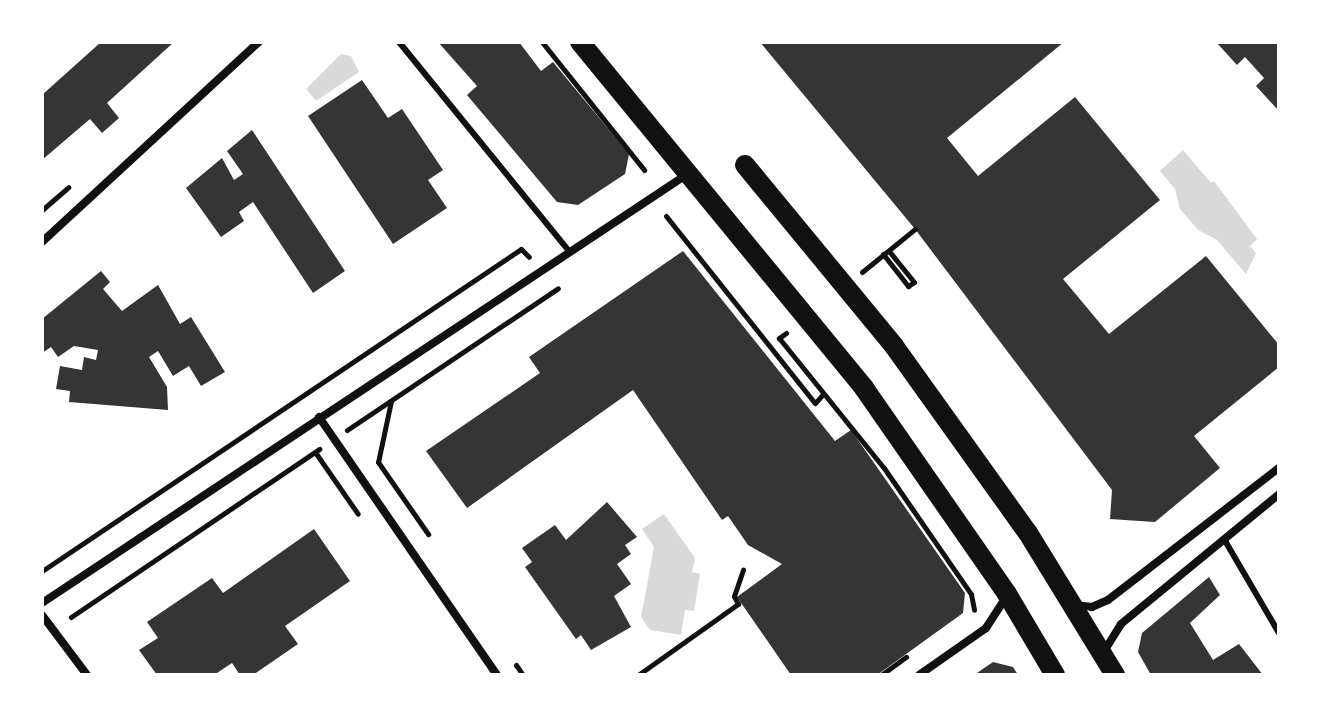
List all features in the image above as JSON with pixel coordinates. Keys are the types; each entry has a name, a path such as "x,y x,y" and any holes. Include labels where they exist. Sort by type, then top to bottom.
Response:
{"main road":[{"path":"580,42 690,172 864,388 1007,594 1055,675"},
{"path":"745,165 894,346 1074,605 1115,675"}],"street":[{"path":"42,242 259,42"},
{"path":"42,603 568,250 690,172"},
{"path":"319,417 497,675"},
{"path":"1074,605 1092,607 1108,600 1279,468"},
{"path":"1103,654 1121,624 1279,494"},
{"path":"919,675 986,628 1007,594"},
{"path":"42,615 87,675"}],"lane":[{"path":"399,42 568,250"},
{"path":"1224,539 1279,633"}],"path":[{"path":"542,42 644,170"},
{"path":"656,222 669,213 815,403 823,394"},
{"path":"881,252 908,286 914,282 889,251 915,229"},
{"path":"42,571 521,249 541,268"},
{"path":"70,615 569,280"},
{"path":"779,338 884,468 971,594 974,610"},
{"path":"392,400 378,462 431,540"},
{"path":"638,675 738,604 734,596 743,570"},
{"path":"507,652 523,675"}],"shaded area":[{"path":"341,54 351,56 359,72 316,101 306,89"},
{"path":"1183,150 1211,183 1214,181 1257,239 1250,246 1256,253 1246,274 1217,240 1198,230 1180,209 1175,189 1160,171"},
{"path":"664,514 695,558 692,572 700,574 694,611 685,610 681,635 650,630 641,617 654,547 642,529"}],"building":[{"path":"101,42 174,42 107,103 119,118 102,133 90,119 42,160 42,95"},
{"path":"438,42 519,42 541,71 553,62 629,154 625,174 578,205 557,202 467,95 477,86"},
{"path":"760,42 1064,42 947,138 978,176 1075,97 1160,200 1063,279 1109,334 1206,256 1279,345 1279,367 1194,436 1220,468 1155,522 1110,519 1112,490 915,229"},
{"path":"1216,42 1279,42 1279,111 1256,86 1264,78 1245,57 1237,65"},
{"path":"362,80 388,118 402,109 443,170 428,180 447,208 393,244 308,116"},
{"path":"252,130 345,271 313,293 253,202 239,212 244,221 221,237 186,188 222,158 234,180 243,174 227,151"},
{"path":"683,251 835,441 851,430 965,593 963,613 877,675 791,675 737,597 782,564 748,545 728,516 722,520 633,390 467,508 426,451 540,373 529,357"},
{"path":"101,271 110,282 103,289 122,311 158,285 180,324 191,317 225,372 201,386 189,366 173,376 158,351 149,357 167,387 168,410 69,402 70,391 56,389 60,366 82,370 84,357 96,360 98,350 74,346 58,357 51,347 42,353 42,319"},
{"path":"607,502 637,537 625,545 631,554 617,564 631,584 614,596 631,627 591,650 581,635 576,639 525,567 532,562 522,548 555,525 566,540"},
{"path":"314,529 350,581 285,626 298,644 253,675 240,675 232,663 214,675 157,675 139,650 158,638 147,622 212,578 223,593"},
{"path":"1209,577 1220,595 1190,623 1213,660 1239,644 1263,675 1151,675 1138,652 1142,633"},
{"path":"993,662 1013,667 1018,675 974,675"}]}
